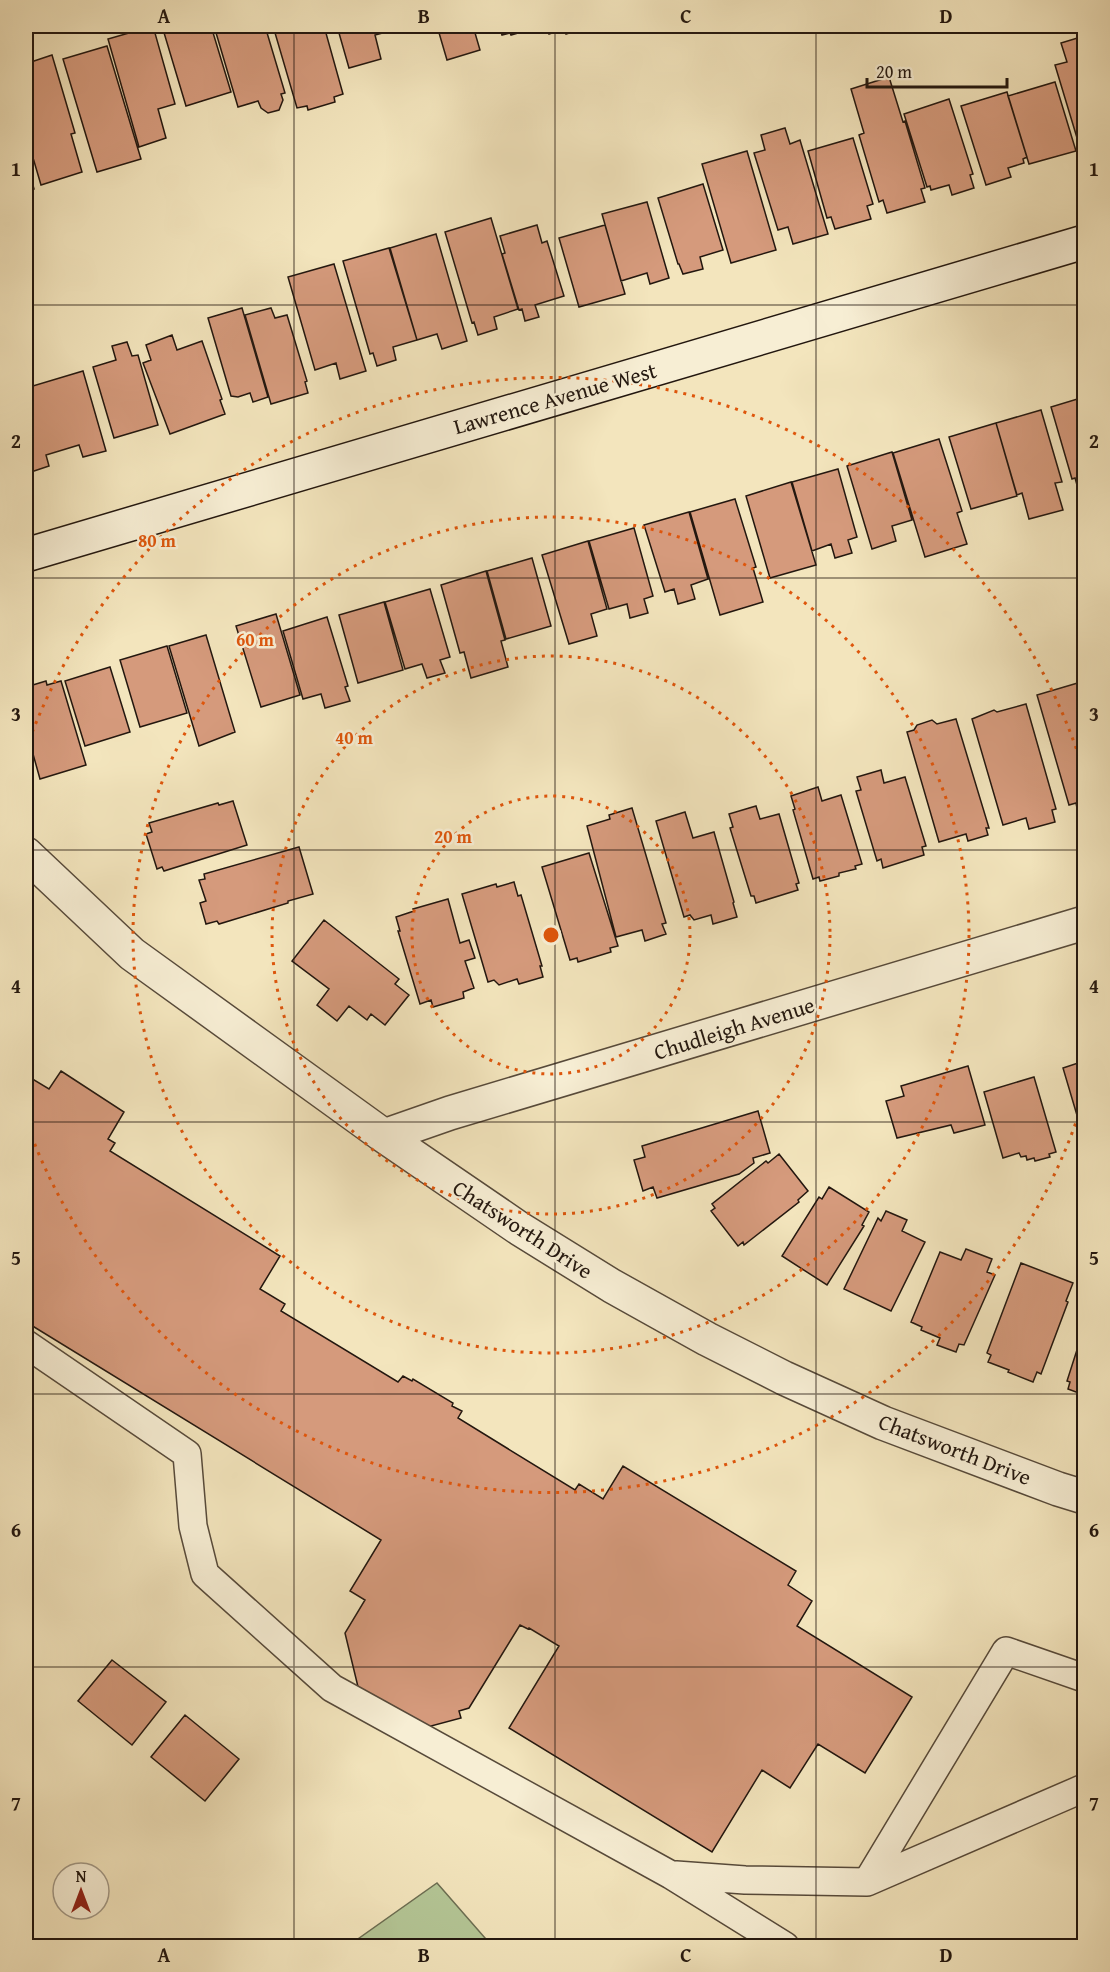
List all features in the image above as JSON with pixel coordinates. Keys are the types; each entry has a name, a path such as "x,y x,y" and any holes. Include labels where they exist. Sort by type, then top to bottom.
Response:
{"street":[{"name":"Lawrence Avenue West","path":"26,555 1084,242"},
{"name":"Chatsworth Drive","path":"26,854 132,954 384,1136 520,1229 612,1286 707,1339 784,1378 883,1423 1084,1497"},
{"name":"Chudleigh Avenue","path":"384,1136 450,1113 1084,924"}],"lane":[{"path":"26,1344 187,1454 193,1526 204,1574 332,1688 671,1875 784,1947"},
{"path":"867,1882 1006,1651 1084,1678"},
{"path":"671,1875 745,1880 867,1882 1084,1788"}],"green space":[{"path":"437,1883 492,1946 348,1946"}],"building":[{"path":"127,26 153,26 175,104 158,109 166,138 139,147 108,39 129,33"},
{"path":"162,26 211,26 231,92 186,106"},
{"path":"214,26 265,26 285,93 281,94 283,100 279,110 268,113 261,108 258,101 238,107"},
{"path":"273,26 324,26 343,94 334,97 335,102 308,110 307,106 297,108"},
{"path":"337,26 409,26 375,35 381,59 349,68"},
{"path":"437,26 473,26 480,50 447,60"},
{"path":"499,26 542,26 511,35 510,33 502,35"},
{"path":"546,26 589,27 566,34 564,29 549,34"},
{"path":"1084,36 1084,161 1055,65 1067,62 1061,43"},
{"path":"107,46 141,159 97,172 63,59"},
{"path":"52,55 75,133 71,134 82,172 41,185 26,134 26,60 30,58 31,62"},
{"path":"889,77 925,188 921,189 925,202 887,213 883,200 879,202 859,135 864,133 851,89"},
{"path":"1055,82 1076,151 1029,164 1008,96"},
{"path":"1007,92 1027,157 1023,159 1024,163 1008,168 1011,177 986,185 961,106"},
{"path":"949,99 973,174 970,175 974,188 952,195 949,185 931,190 930,186 927,187 904,114"},
{"path":"785,128 790,144 800,140 828,234 793,244 788,227 778,230 754,153 765,150 761,135"},
{"path":"853,138 873,204 867,206 871,219 835,229 831,217 827,218 808,151"},
{"path":"747,151 776,250 731,263 702,164"},
{"path":"26,159 34,189 31,190 32,195 26,197"},
{"path":"703,184 723,250 700,257 703,269 683,274 658,198"},
{"path":"647,202 669,278 650,284 647,273 621,281 602,214"},
{"path":"491,218 518,309 494,317 497,329 478,335 474,322 472,323 445,232"},
{"path":"537,225 542,243 547,241 564,296 535,305 539,317 525,321 522,309 519,310 502,254 505,253 500,236"},
{"path":"605,225 625,294 579,307 559,238"},
{"path":"436,234 467,341 442,349 437,334 417,340 390,248"},
{"path":"389,248 417,340 393,347 396,360 377,366 373,353 370,354 343,261"},
{"path":"334,264 366,371 340,379 336,363 315,370 288,277"},
{"path":"242,308 268,397 253,402 250,393 238,397 231,396 208,318"},
{"path":"271,308 275,318 287,315 307,381 305,382 308,393 271,404 245,315"},
{"path":"172,335 177,350 202,341 225,414 170,434 143,363 151,360 146,345"},
{"path":"127,342 132,356 138,355 158,425 114,438 93,367 116,360 112,346"},
{"path":"83,371 106,451 83,457 79,445 46,455 49,466 28,473 26,467 26,388"},
{"path":"1084,397 1084,490 1079,492 1075,478 1072,479 1051,407"},
{"path":"1041,410 1062,482 1055,483 1063,510 1029,519 1022,493 1017,495 996,423"},
{"path":"996,423 1017,496 971,509 949,437"},
{"path":"939,439 962,511 957,513 967,544 925,557 893,453"},
{"path":"892,452 912,520 892,526 896,541 872,549 847,466"},
{"path":"838,469 857,537 848,540 852,553 835,558 831,544 812,551 792,482"},
{"path":"791,482 816,565 770,578 746,496"},
{"path":"735,499 756,567 753,568 763,602 720,615 690,512"},
{"path":"689,512 708,579 691,585 695,599 678,604 674,589 665,592 644,525"},
{"path":"634,528 653,596 644,599 648,613 630,618 627,604 609,609 589,541"},
{"path":"588,541 607,609 591,614 597,636 569,644 542,555"},
{"path":"532,558 551,626 506,639 487,571"},
{"path":"486,571 505,640 501,641 508,667 471,678 464,652 460,653 441,585"},
{"path":"430,589 450,657 440,660 445,673 427,678 422,664 405,669 385,602"},
{"path":"384,602 403,670 358,683 339,615"},
{"path":"276,614 300,695 261,707 236,626"},
{"path":"327,617 348,686 345,687 350,701 325,708 321,694 303,699 283,631"},
{"path":"206,635 235,732 199,746 169,646"},
{"path":"167,646 187,713 140,727 120,660"},
{"path":"110,667 130,732 85,746 65,681"},
{"path":"46,681 47,685 61,681 86,765 40,779 26,729 26,687"},
{"path":"1081,682 1082,689 1084,688 1084,806 1077,808 1076,803 1069,805 1037,695"},
{"path":"1026,704 1056,809 1052,810 1055,822 1029,829 1026,818 1003,825 972,719 994,710 997,712"},
{"path":"956,719 989,828 986,828 988,835 968,841 966,834 939,842 907,732 914,730 917,725 932,720 937,724"},
{"path":"881,770 884,783 905,777 926,846 922,847 924,855 883,868 881,859 877,861 856,791 861,790 857,777"},
{"path":"818,787 822,801 841,795 862,864 855,866 856,869 839,873 839,876 820,881 819,877 813,879 791,796"},
{"path":"233,801 247,845 164,871 162,867 157,869 146,834 152,832 149,823 218,803 219,805"},
{"path":"756,806 760,819 779,814 799,883 796,884 798,890 756,903 754,896 751,896 730,828 733,827 729,814"},
{"path":"632,808 666,923 662,924 666,934 645,941 642,930 616,937 587,826 610,819 609,815"},
{"path":"685,812 693,838 714,832 737,917 713,924 711,915 694,920 690,915 684,917 656,821"},
{"path":"299,847 313,894 219,924 217,921 206,924 200,903 206,901 199,880 205,879 204,874"},
{"path":"589,853 618,946 610,948 611,952 578,962 577,958 570,960 542,867"},
{"path":"514,882 518,896 521,895 542,966 540,966 543,977 519,984 517,979 499,985 494,980 488,982 462,894 496,884 497,887"},
{"path":"448,899 460,943 469,940 475,958 465,961 474,988 463,992 464,998 433,1007 431,1000 420,1004 396,917 414,911 413,909"},
{"path":"324,920 399,979 395,984 409,995 385,1025 371,1014 367,1020 349,1006 337,1021 317,1005 329,989 292,961"},
{"path":"1084,1061 1084,1139 1063,1068"},
{"path":"968,1066 985,1125 954,1133 951,1125 897,1138 886,1101 904,1096 901,1086"},
{"path":"61,1071 124,1112 108,1139 115,1143 110,1151 280,1256 260,1289 285,1304 281,1311 398,1382 403,1376 412,1381 413,1379 453,1403 452,1406 462,1411 458,1418 575,1490 579,1484 603,1499 623,1466 796,1571 788,1585 812,1601 797,1626 912,1697 865,1773 818,1744 790,1788 762,1770 712,1852 509,1728 559,1646 529,1628 520,1625 469,1708 459,1711 461,1718 420,1729 359,1691 345,1633 365,1600 350,1591 381,1540 26,1322 26,1075 49,1089"},
{"path":"1034,1077 1056,1152 1049,1154 1050,1157 1035,1161 1034,1158 1027,1160 1026,1156 1021,1157 1019,1153 1003,1158 984,1092"},
{"path":"758,1111 770,1153 753,1158 754,1163 739,1174 657,1198 653,1187 643,1191 634,1160 645,1157 642,1146"},
{"path":"779,1154 808,1191 798,1200 799,1202 744,1245 743,1242 738,1246 711,1211 715,1208 712,1204 766,1161 768,1163"},
{"path":"829,1187 869,1212 862,1225 864,1226 827,1285 782,1256 819,1197 822,1199"},
{"path":"886,1211 907,1220 902,1231 925,1242 891,1311 844,1289 878,1218 881,1221"},
{"path":"966,1249 992,1259 987,1272 995,1275 964,1345 959,1344 956,1352 937,1345 940,1338 921,1330 922,1327 911,1322 940,1252 961,1260"},
{"path":"1021,1263 1073,1283 1041,1374 1037,1372 1033,1382 988,1362 991,1355 987,1353"},
{"path":"1084,1328 1084,1395 1068,1389 1070,1382 1067,1381"},
{"path":"112,1660 166,1702 132,1745 78,1701"},
{"path":"185,1715 239,1759 205,1801 151,1757"}]}
